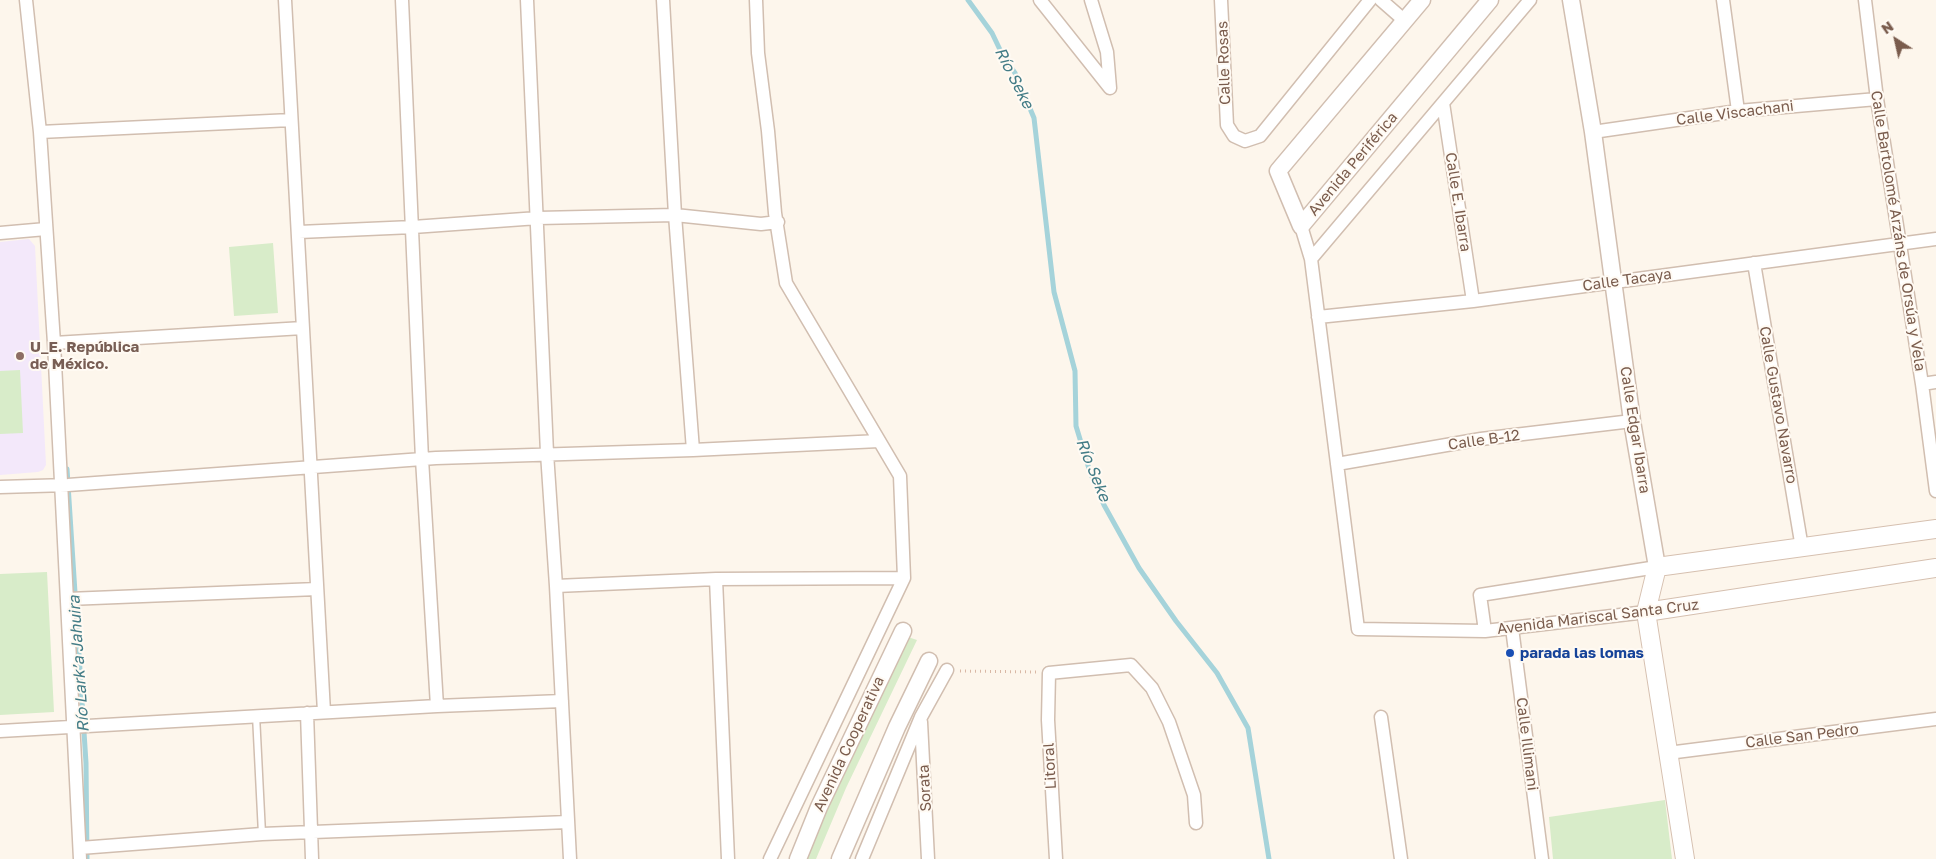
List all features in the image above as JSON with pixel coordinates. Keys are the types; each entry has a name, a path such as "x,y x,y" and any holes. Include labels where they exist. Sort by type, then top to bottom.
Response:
{"main road":[{"name":"Avenida Mariscal Santa Cruz","path":"1657,567 1936,529"},
{"name":"Calle Edgar Ibarra","path":"1657,567 1646,612 1685,859"},
{"name":"Avenida Mariscal Santa Cruz","path":"1646,612 1936,568"}],"street":[{"path":"26,0 40,132 54,343 75,726 80,854 262,834 568,822"},
{"path":"285,0 324,712"},
{"path":"402,0 422,459 437,706"},
{"path":"527,0 547,453 570,859"},
{"path":"663,0 675,215 693,450"},
{"path":"756,0 758,53 768,131 775,213 778,222 786,283 900,476 904,578 770,859"},
{"path":"1040,0 1110,88 1107,52 1091,0"},
{"name":"Calle Rosas","path":"1222,0 1227,125 1234,136 1245,141 1260,136 1370,0"},
{"path":"1381,0 1405,21"},
{"name":"Avenida Periférica","path":"1422,0 1278,171 1302,226 1490,0"},
{"path":"1311,259 1530,0"},
{"name":"Calle Edgar Ibarra","path":"1571,0 1593,132 1632,421 1657,567"},
{"path":"1722,0 1738,112"},
{"name":"Calle Bartolomé Arzáns de Orsúa y Vela","path":"1865,0 1877,99 1922,384 1936,491"},
{"name":"Calle Viscachani","path":"1593,132 1738,112 1877,99"},
{"name":"Calle E. Ibarra","path":"1443,103 1473,301"},
{"path":"40,132 291,120"},
{"path":"299,232 413,227 538,218 675,215 761,224 778,222"},
{"path":"1302,226 1311,259 1358,629 1485,631"},
{"path":"0,233 46,229"},
{"name":"Calle Tacaya","path":"1318,316 1473,301 1936,239"},
{"name":"Calle Gustavo Navarro","path":"1754,263 1802,548"},
{"path":"54,343 303,328"},
{"path":"1922,384 1936,382"},
{"name":"Calle B-12","path":"1337,464 1481,439 1632,421"},
{"path":"0,487 62,485 422,459 547,453 693,450 879,441"},
{"name":"Avenida Mariscal Santa Cruz","path":"1646,612 1485,631 1480,595 1657,567"},
{"path":"556,586 716,579 904,578"},
{"path":"716,579 728,859"},
{"path":"68,599 317,589"},
{"name":"Calle Illimani","path":"1512,628 1542,859"},
{"name":"Avenida Cooperativa","path":"798,859 819,807 902,631"},
{"path":"840,859 897,727 929,661"},
{"path":"1049,673 1131,664 1152,688 1169,722 1194,795 1196,823"},
{"path":"862,859 921,717 947,670"},
{"name":"Litoral","path":"1049,673 1048,720 1056,859"},
{"path":"0,731 256,715 562,701"},
{"path":"307,713 312,859"},
{"name":"Sorata","path":"921,717 928,859"},
{"path":"1381,717 1401,859"},
{"name":"Calle San Pedro","path":"1668,753 1936,719"}],"lane":[{"path":"256,715 262,834"}],"path":[{"path":"947,670 1049,673"}],"shaded area":[{"name":"U_E. República de México.","path":"29,239 35,246 46,465 43,470 38,472 0,475 0,242"}],"green space":[{"path":"273,243 278,313 234,316 229,247"},
{"path":"20,370 23,433 0,434 0,371"},
{"path":"47,572 54,712 0,715 0,574"},
{"path":"905,636 917,640 846,788 816,859 800,859"},
{"path":"1665,800 1672,859 1553,859 1549,817"}],"waterway":[{"name":"Río Seke","path":"968,0 992,33 1003,56 1015,73 1034,118 1054,292 1075,371 1076,426 1090,472 1104,505 1139,568 1176,621 1217,673 1248,728 1269,859"},
{"name":"Río Lark’a Jahuira","path":"67,469 86,763 87,859"}],"place":[{"name":"U_E. República de México.","path":"20,356"},
{"name":"parada las lomas","path":"1510,653"}]}
